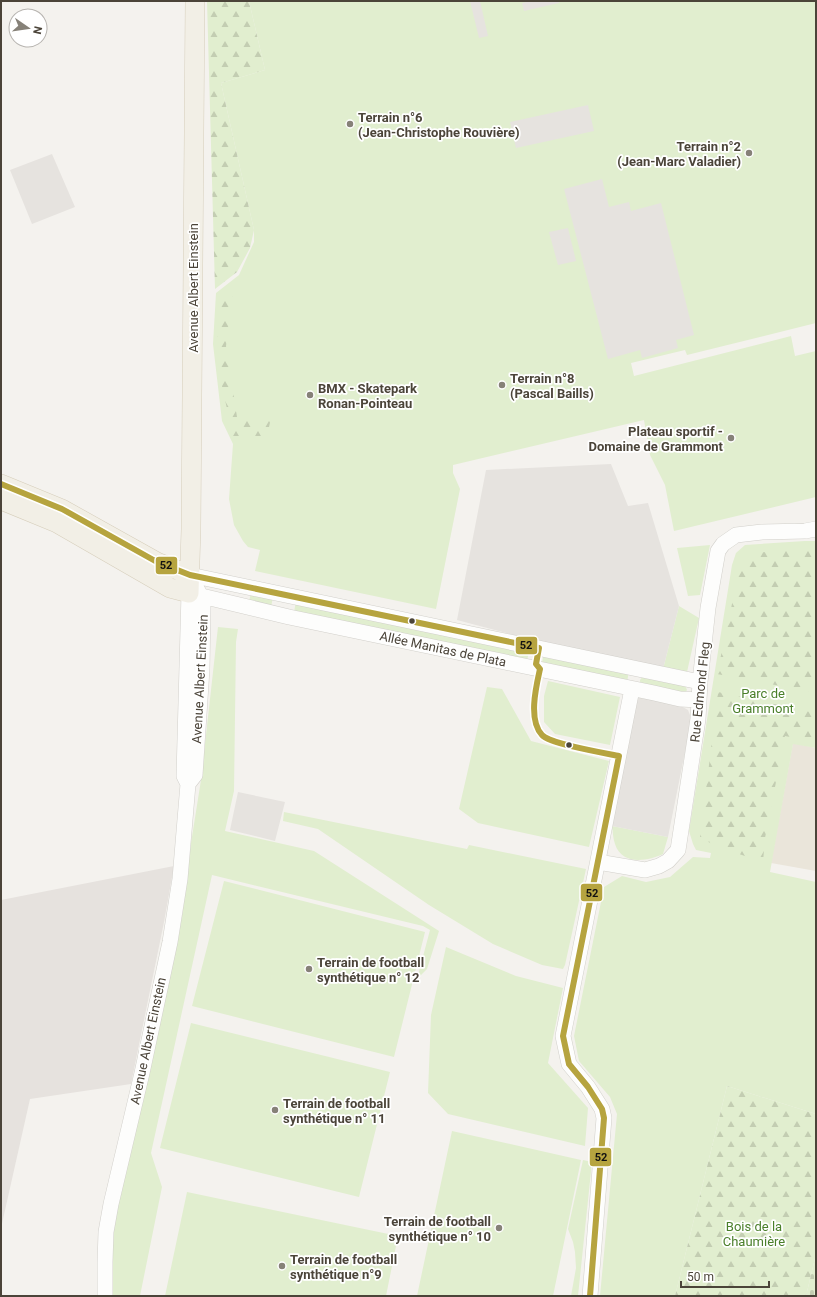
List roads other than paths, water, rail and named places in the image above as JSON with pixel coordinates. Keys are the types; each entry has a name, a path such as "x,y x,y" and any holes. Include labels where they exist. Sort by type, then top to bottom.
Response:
{"main road":[{"name":"Avenue Albert Einstein","path":"193,588 190,543 195,1"},
{"path":"1,484 62,509 157,562 193,588"},
{"path":"1,500 57,523 170,588 193,588"},
{"path":"157,562 172,559 190,543"}],"street":[{"name":"Rue Edmond Fleg","path":"598,862 645,870 659,866 668,861 678,850 698,719 700,682 709,601 718,552 722,544 736,535 816,529"},
{"name":"Allée Manitas de Plata","path":"193,588 700,682"},
{"name":"Allée Manitas de Plata","path":"193,588 289,617 680,699 699,700"},
{"name":"Avenue Albert Einstein","path":"106,1296 106,1232 170,942 180,879 188,784 184,776 193,588"},
{"path":"590,1296 604,1118 602,1109 596,1098 569,1064 563,1036 632,689"}],"place":[{"name":"Terrain n°6 (Jean-Christophe Rouvière)","path":"350,124"},
{"name":"Terrain n°2 (Jean-Marc Valadier)","path":"749,153"},
{"name":"Terrain n°8 (Pascal Baills)","path":"502,385"},
{"name":"BMX - Skatepark Ronan-Pointeau","path":"310,395"},
{"name":"Plateau sportif - Domaine de Grammont","path":"731,438"},
{"name":"Terrain de football synthétique n° 12","path":"309,969"},
{"name":"Terrain de football synthétique n° 11","path":"275,1110"},
{"name":"Terrain de football synthétique n° 10","path":"499,1228"},
{"name":"Terrain de football synthétique n°9","path":"282,1266"}],"park label":[{"name":"Parc de Grammont","path":"763,700"},
{"name":"Bois de la Chaumière","path":"754,1234"}]}
